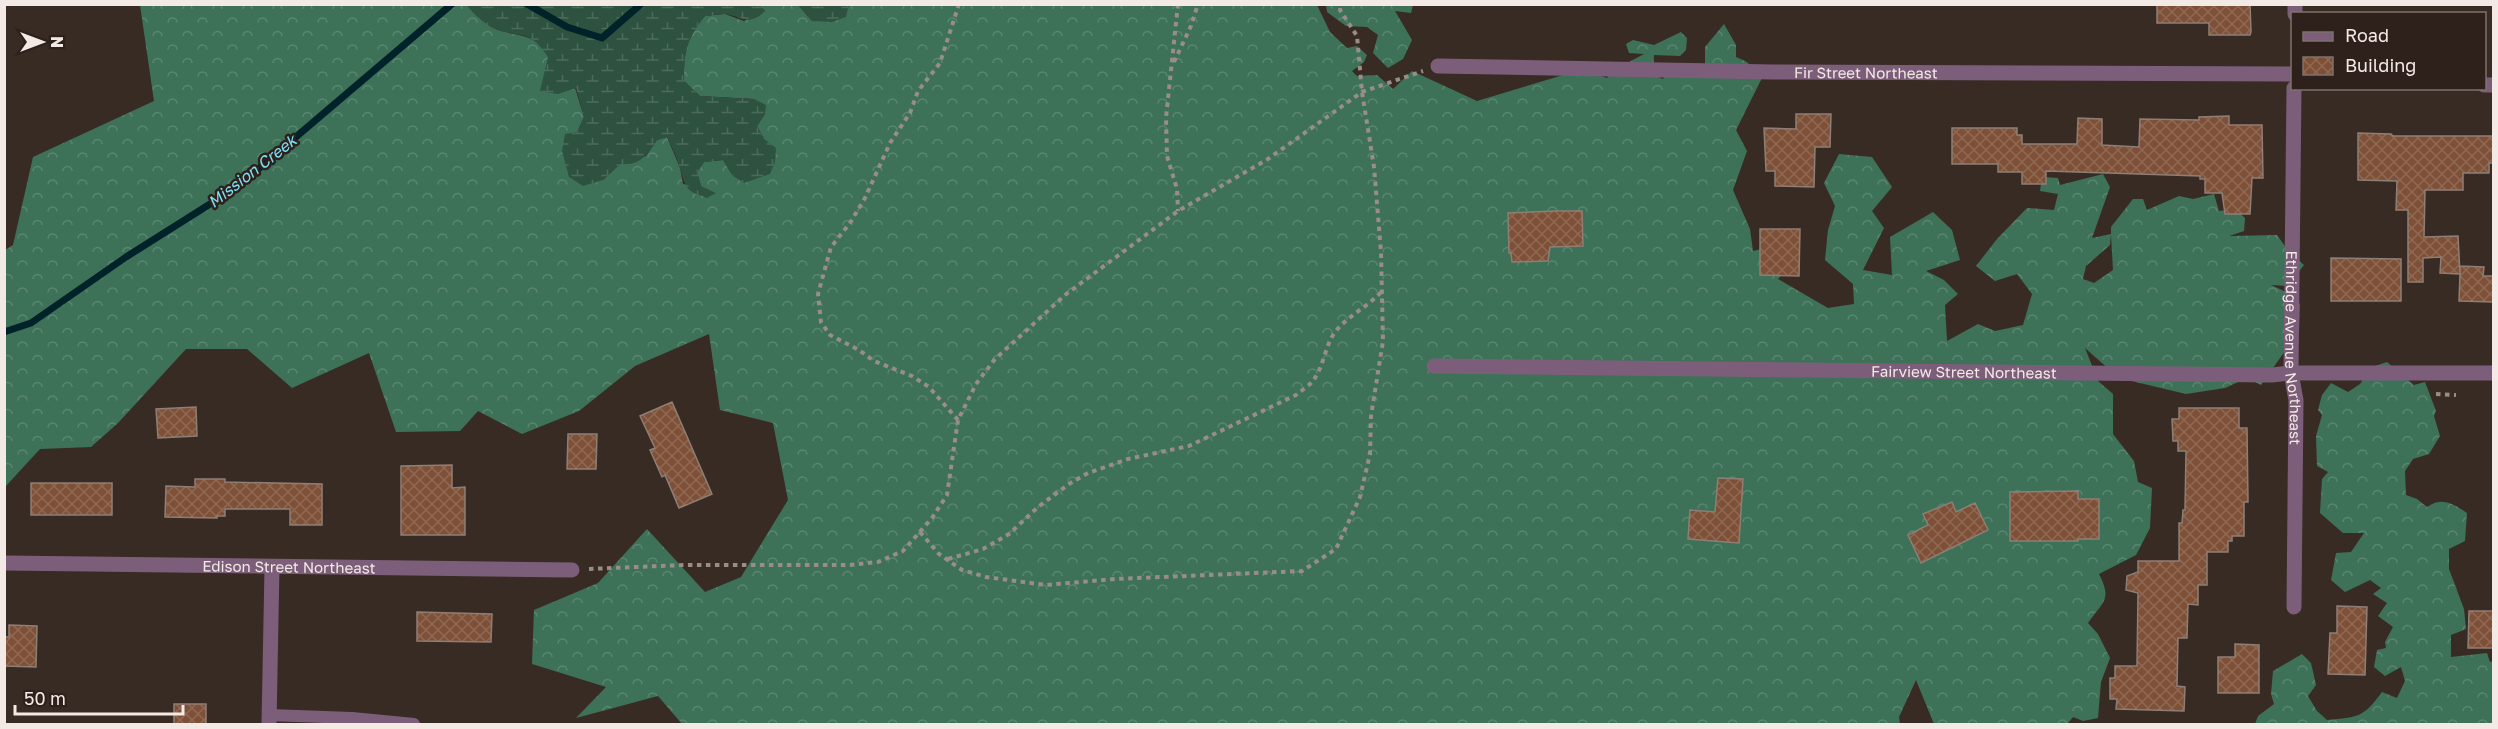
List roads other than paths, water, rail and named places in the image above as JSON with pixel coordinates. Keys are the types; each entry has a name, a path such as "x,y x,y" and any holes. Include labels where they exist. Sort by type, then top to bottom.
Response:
{"street":[{"name":"Fir Street Northeast","path":"1438,66 1784,72 2291,74"},
{"name":"Ethridge Avenue Northeast","path":"2294,90 2291,373 2296,400 2294,607"},
{"name":"Fairview Street Northeast","path":"1434,366 2272,375 2291,373 2493,373"},
{"name":"Edison Street Northeast","path":"4,563 572,570"},
{"path":"269,720 272,567"}],"lane":[{"path":"269,720 352,718 414,724"}],"waterway":[{"name":"Mission Creek","path":"4,332 31,323 126,257 237,187 452,4"},
{"name":"Mission Creek","path":"527,4 567,27 602,38 641,4"}]}
